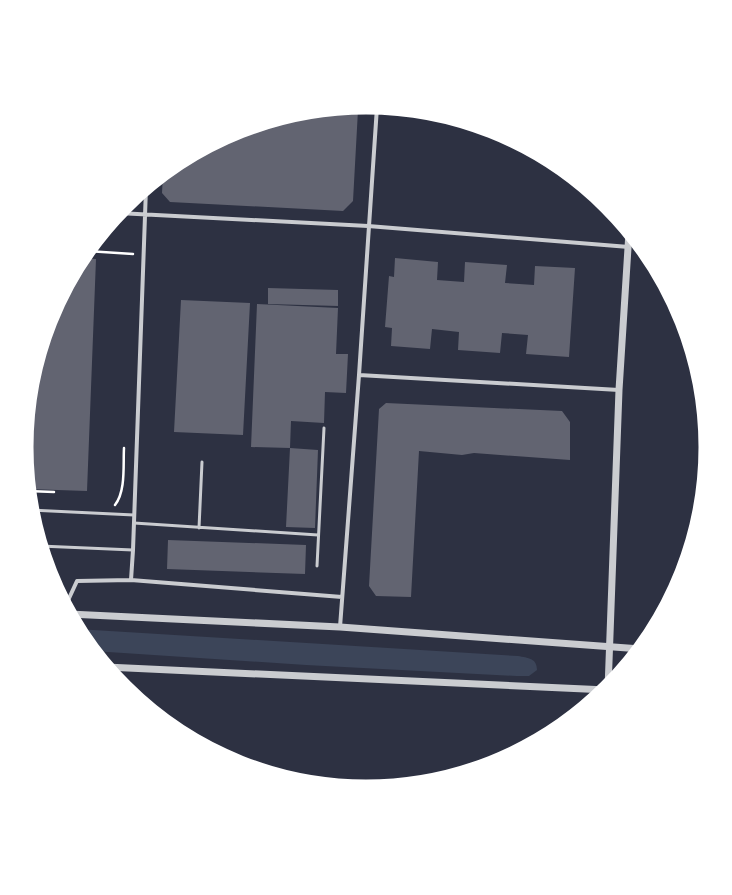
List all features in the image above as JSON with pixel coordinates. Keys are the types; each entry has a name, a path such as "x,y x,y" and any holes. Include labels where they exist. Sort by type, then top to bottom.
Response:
{"street":[{"path":"340,627 377,112"},
{"path":"131,580 146,195"},
{"path":"127,213 368,226 629,247"},
{"path":"609,678 619,390 629,240"},
{"path":"359,376 619,390"},
{"path":"68,600 77,581 131,580 342,597"},
{"path":"76,614 340,627 634,649"},
{"path":"113,667 598,689"}],"lane":[{"path":"317,566 324,428"},
{"path":"199,528 202,462"},
{"path":"37,510 134,515"},
{"path":"134,523 318,535"},
{"path":"46,546 133,550"}],"path":[{"path":"94,251 135,254 134,262"},
{"path":"113,507 119,500 122,490 124,443"},
{"path":"34,491 54,492"}],"shaded area":[{"path":"84,629 518,656 534,661 537,666 537,670 529,676 517,676 306,665 100,651"}],"building":[{"path":"358,112 353,201 343,211 170,202 162,193 163,182 199,157 238,138 258,130 301,119 322,115"},
{"path":"395,258 438,262 437,280 464,282 465,262 507,265 505,283 534,285 535,266 575,268 569,357 526,354 528,335 502,333 500,353 458,350 459,332 432,329 430,349 391,346 392,328 385,327 389,276 394,277"},
{"path":"89,259 96,259 87,491 34,489 31,448 34,404 42,361 66,299"},
{"path":"268,288 338,290 338,306 268,304"},
{"path":"181,300 250,303 243,435 174,432"},
{"path":"257,304 338,308 336,354 348,354 346,393 325,392 324,423 291,421 290,448 251,447"},
{"path":"386,403 562,411 570,422 570,460 474,453 462,455 419,451 411,597 376,596 369,586 379,409"},
{"path":"290,448 318,450 315,528 286,527"},
{"path":"168,540 306,545 305,574 167,569"}]}
